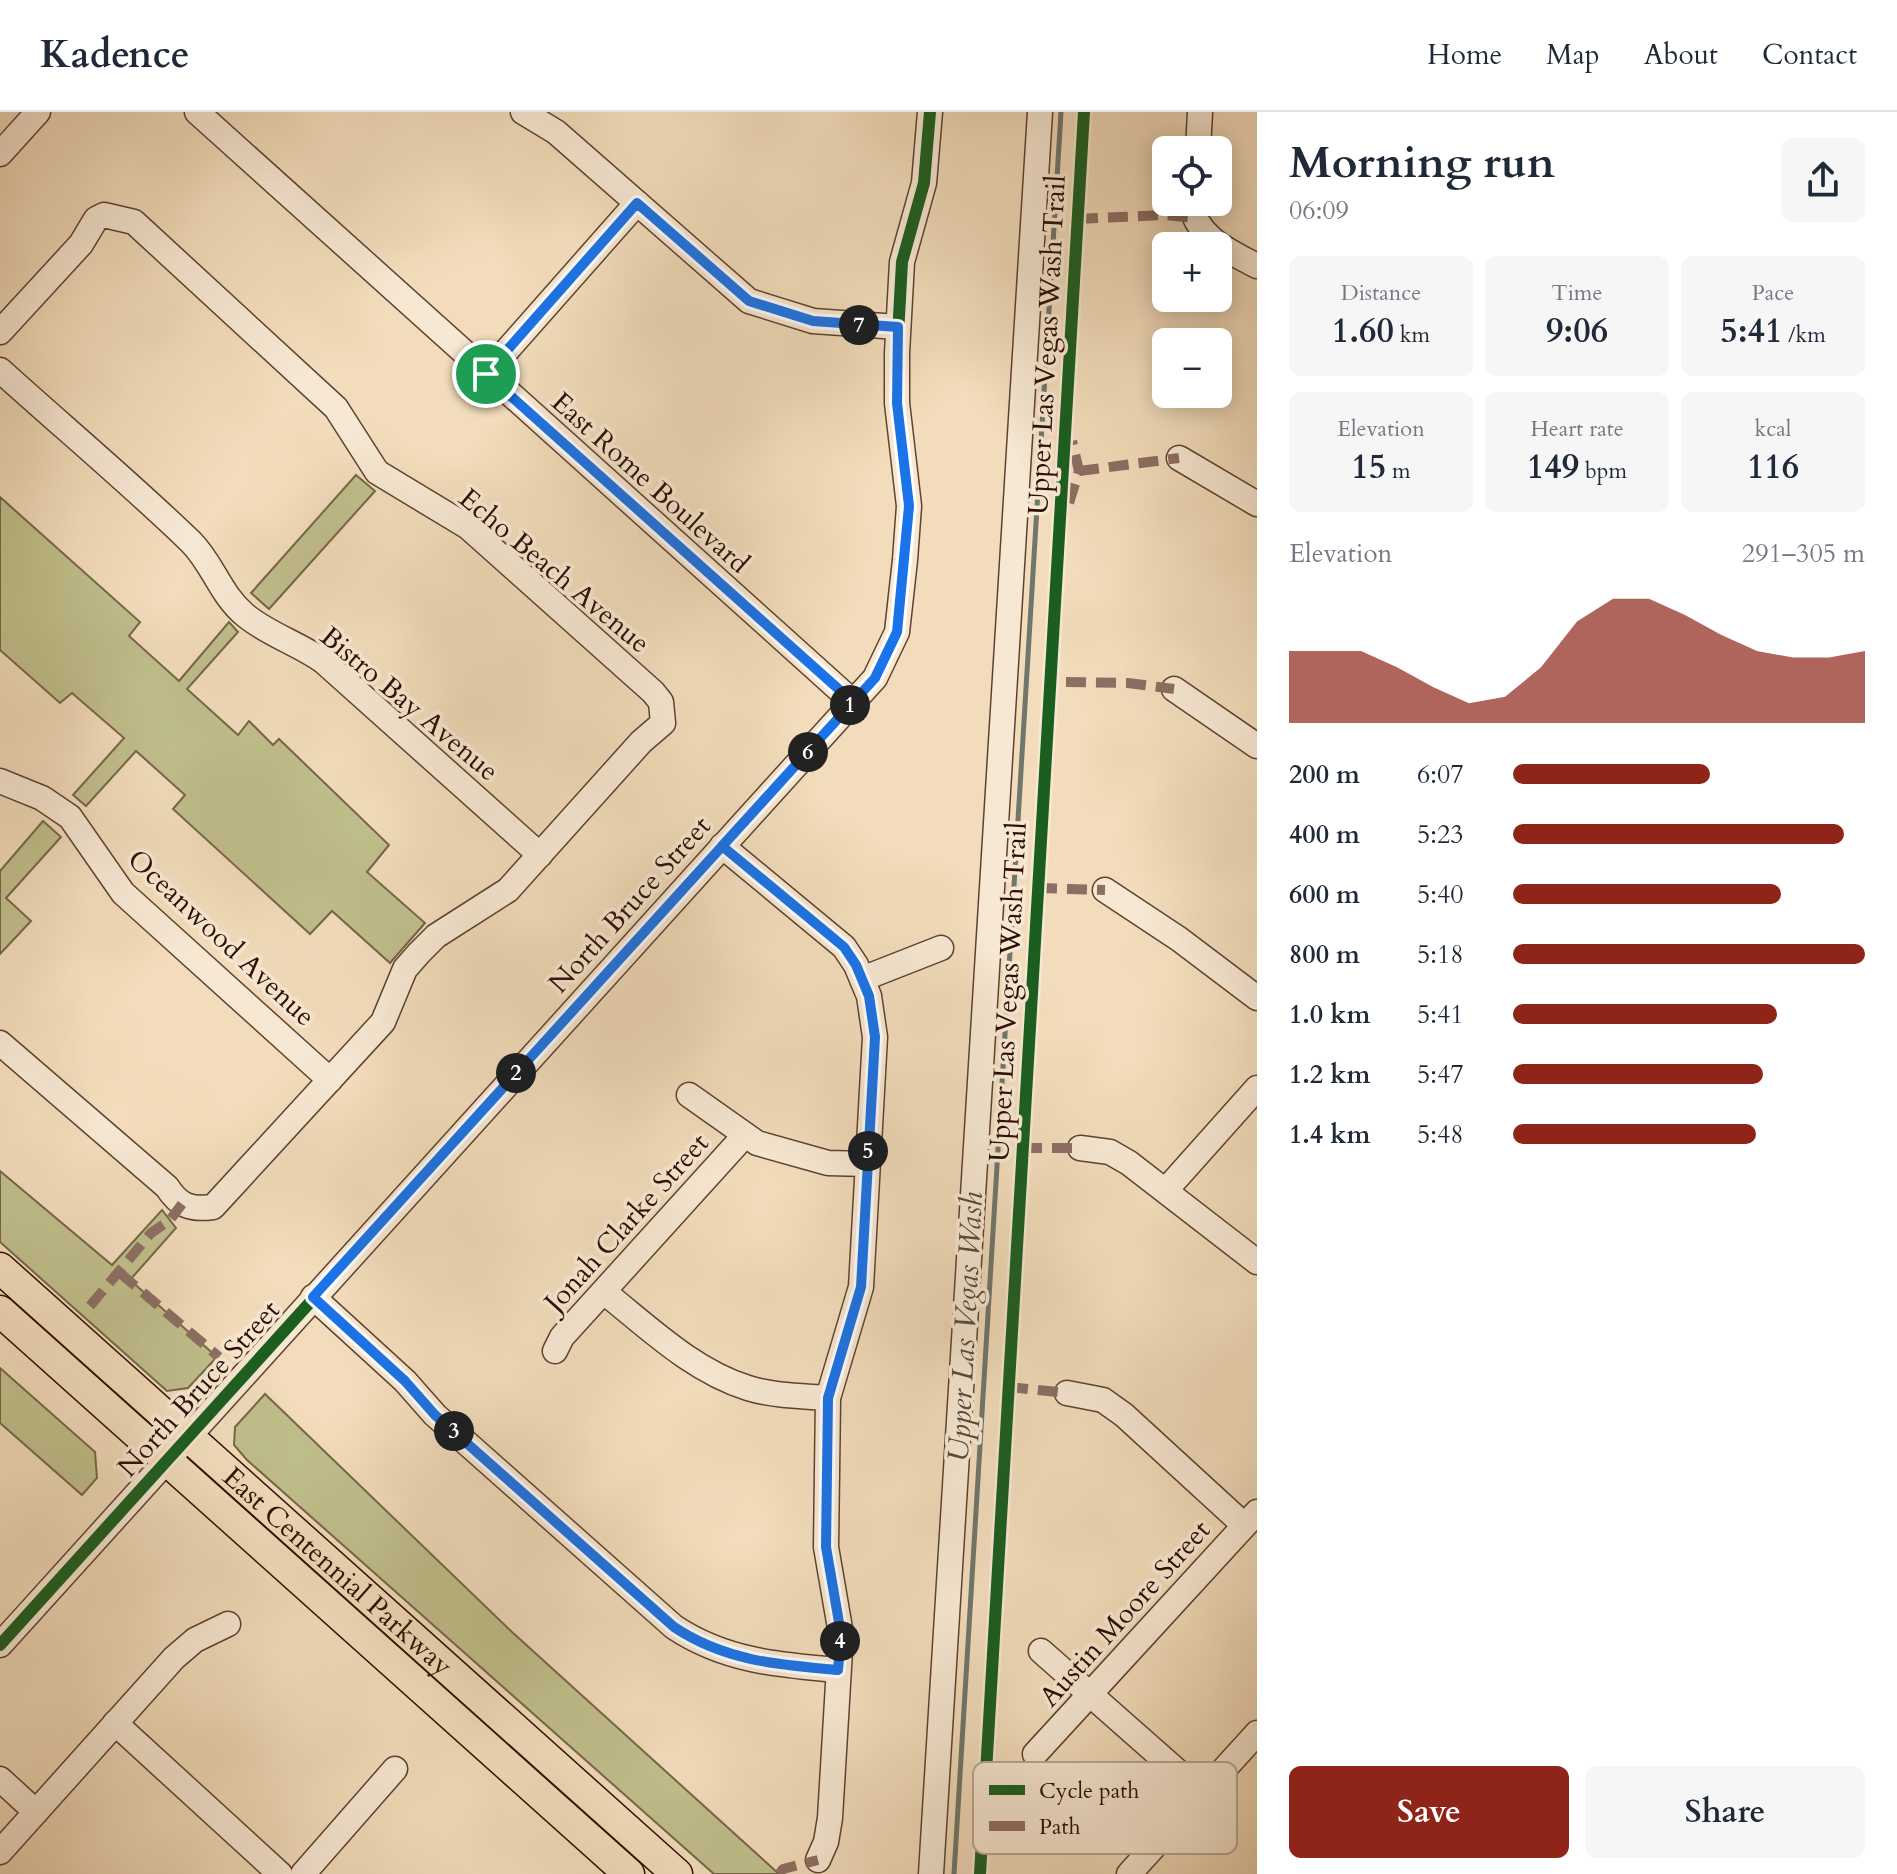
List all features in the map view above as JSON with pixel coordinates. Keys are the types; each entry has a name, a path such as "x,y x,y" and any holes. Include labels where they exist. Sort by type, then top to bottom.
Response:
{"main road":[{"name":"East Centennial Parkway","path":"0,1268 677,1874"},
{"name":"East Centennial Parkway","path":"0,1311 629,1874"}],"street":[{"path":"0,154 38,112"},
{"name":"East Rome Boulevard","path":"197,112 853,702"},
{"path":"523,112 556,132 749,301 813,321 898,327"},
{"name":"North Bruce Street","path":"0,1645 875,678 897,632 901,602 909,506 897,403 898,327 902,262 924,183 930,112"},
{"path":"931,1874 1040,112"},
{"path":"1199,136 1200,112"},
{"path":"486,374 637,203"},
{"name":"Echo Beach Avenue","path":"0,332 81,244 96,219 104,215 134,222 336,408 377,472 468,527 653,692 664,713 663,723 641,742 540,855"},
{"path":"1196,216 1202,229 1224,248 1257,266"},
{"name":"Bistro Bay Avenue","path":"0,370 191,543 222,591 244,614 276,638 307,650 323,661 540,855"},
{"path":"1179,458 1257,504"},
{"path":"1174,689 1257,746"},
{"name":"Oceanwood Avenue","path":"0,781 42,798 70,817 123,893 330,1080"},
{"path":"722,846 844,947 862,979 873,1014 875,1037 861,1287 828,1398 826,1547 841,1634 830,1818 826,1842 818,1860"},
{"path":"0,1043 167,1187 175,1200 198,1209 213,1207 383,1022 405,969 419,953 436,936 508,890 540,855"},
{"path":"1105,890 1179,939 1257,998"},
{"path":"862,979 941,948"},
{"path":"1166,1190 1257,1088"},
{"path":"689,1095 757,1143 828,1163 867,1164"},
{"name":"Jonah Clarke Street","path":"555,1351 562,1337 745,1135"},
{"path":"1080,1148 1110,1152 1166,1190 1257,1262"},
{"path":"604,1292 689,1358 730,1382 774,1395 828,1398"},
{"path":"313,1297 405,1381 435,1415 674,1627 702,1645 729,1655 777,1665 838,1670"},
{"path":"1067,1393 1103,1400 1251,1518"},
{"name":"Austin Moore Street","path":"1035,1754 1251,1518"},
{"path":"0,1852 185,1647 228,1624"},
{"path":"1041,1651 1166,1762"},
{"path":"115,1723 280,1874"},
{"path":"1230,1762 1257,1733"},
{"path":"303,1874 395,1769"},
{"path":"0,1779 36,1812"},
{"path":"1129,1874 1147,1854"}],"shaded area":[{"path":"356,475 375,491 269,609 251,593"},
{"path":"0,497 140,622 129,636 179,681 229,622 238,632 187,689 238,735 249,721 273,745 279,739 389,845 367,872 425,923 390,963 332,911 310,934 173,809 185,795 136,751 86,806 73,795 124,738 72,693 60,703 0,650"},
{"path":"43,821 61,837 6,898 31,921 0,954 0,871"},
{"path":"0,1171 112,1265 162,1210 176,1228 130,1280 217,1357 188,1388 167,1391 0,1242"},
{"path":"0,1368 95,1452 97,1478 82,1495 0,1423"},
{"path":"265,1394 512,1632 779,1874 714,1874 247,1460 234,1445 235,1427"}],"waterway":[{"name":"Upper Las Vegas Wash","path":"954,1874 1061,112"}],"marked path":[{"path":"1078,219 1164,215 1194,218"},
{"path":"1069,503 1079,471 1072,441"},
{"path":"1079,471 1179,458"},
{"path":"1066,682 1128,683 1174,689"},
{"path":"1037,888 1105,890"},
{"path":"1022,1148 1080,1148"},
{"path":"90,1306 151,1233 170,1220 182,1204"},
{"path":"120,1273 219,1357"},
{"path":"1008,1387 1067,1393"},
{"path":"779,1874 783,1869 818,1860"}],"cycle path":[{"path":"0,1645 875,678 897,632 905,560 909,506 897,403 902,262 924,183 930,112"},
{"name":"Upper Las Vegas Wash Trail","path":"987,1762 1084,112"},
{"name":"Upper Las Vegas Wash Trail","path":"980,1874 981,1854"}],"route":[{"path":"486,374 637,203 749,301 813,321 898,327 897,403 909,506 897,632 875,678 722,846 844,947 856,965 873,1014 875,1037 861,1287 828,1398 826,1547 841,1634 838,1670 777,1665 729,1655 702,1645 674,1627 435,1415 405,1381 313,1297 722,846 853,702 486,374"}]}
